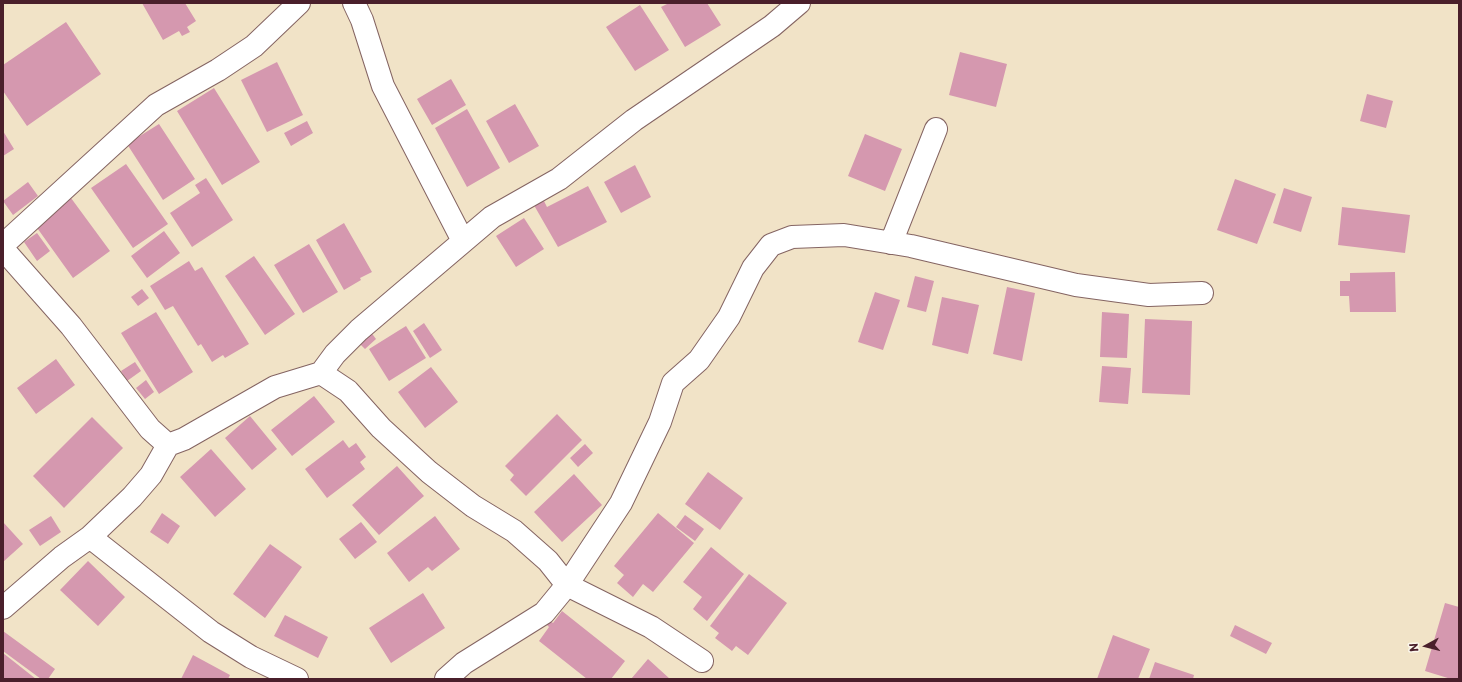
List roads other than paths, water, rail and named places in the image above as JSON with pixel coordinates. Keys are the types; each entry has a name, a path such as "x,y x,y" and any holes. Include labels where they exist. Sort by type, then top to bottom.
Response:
{"street":[{"path":"3,245 156,105 218,70 254,46 299,3"},
{"path":"354,3 362,20 383,86 463,241"},
{"path":"3,608 62,557 90,537 132,496 151,475 168,445 184,439 275,387 321,373 336,354 359,330 492,217 559,179 634,120 772,26 798,3"},
{"path":"891,243 936,129"},
{"path":"446,679 464,663 544,613 567,584 621,503 660,422 673,383 698,360 729,317 753,268 771,245 792,236 844,235 971,259 1076,285 1149,295 1202,293"},
{"path":"3,249 71,326 150,429 168,445"},
{"path":"321,373 348,391 381,428 429,472 473,506 514,532 548,560 567,584 651,627 702,661"},
{"path":"90,537 211,632 251,658 297,679"}]}
